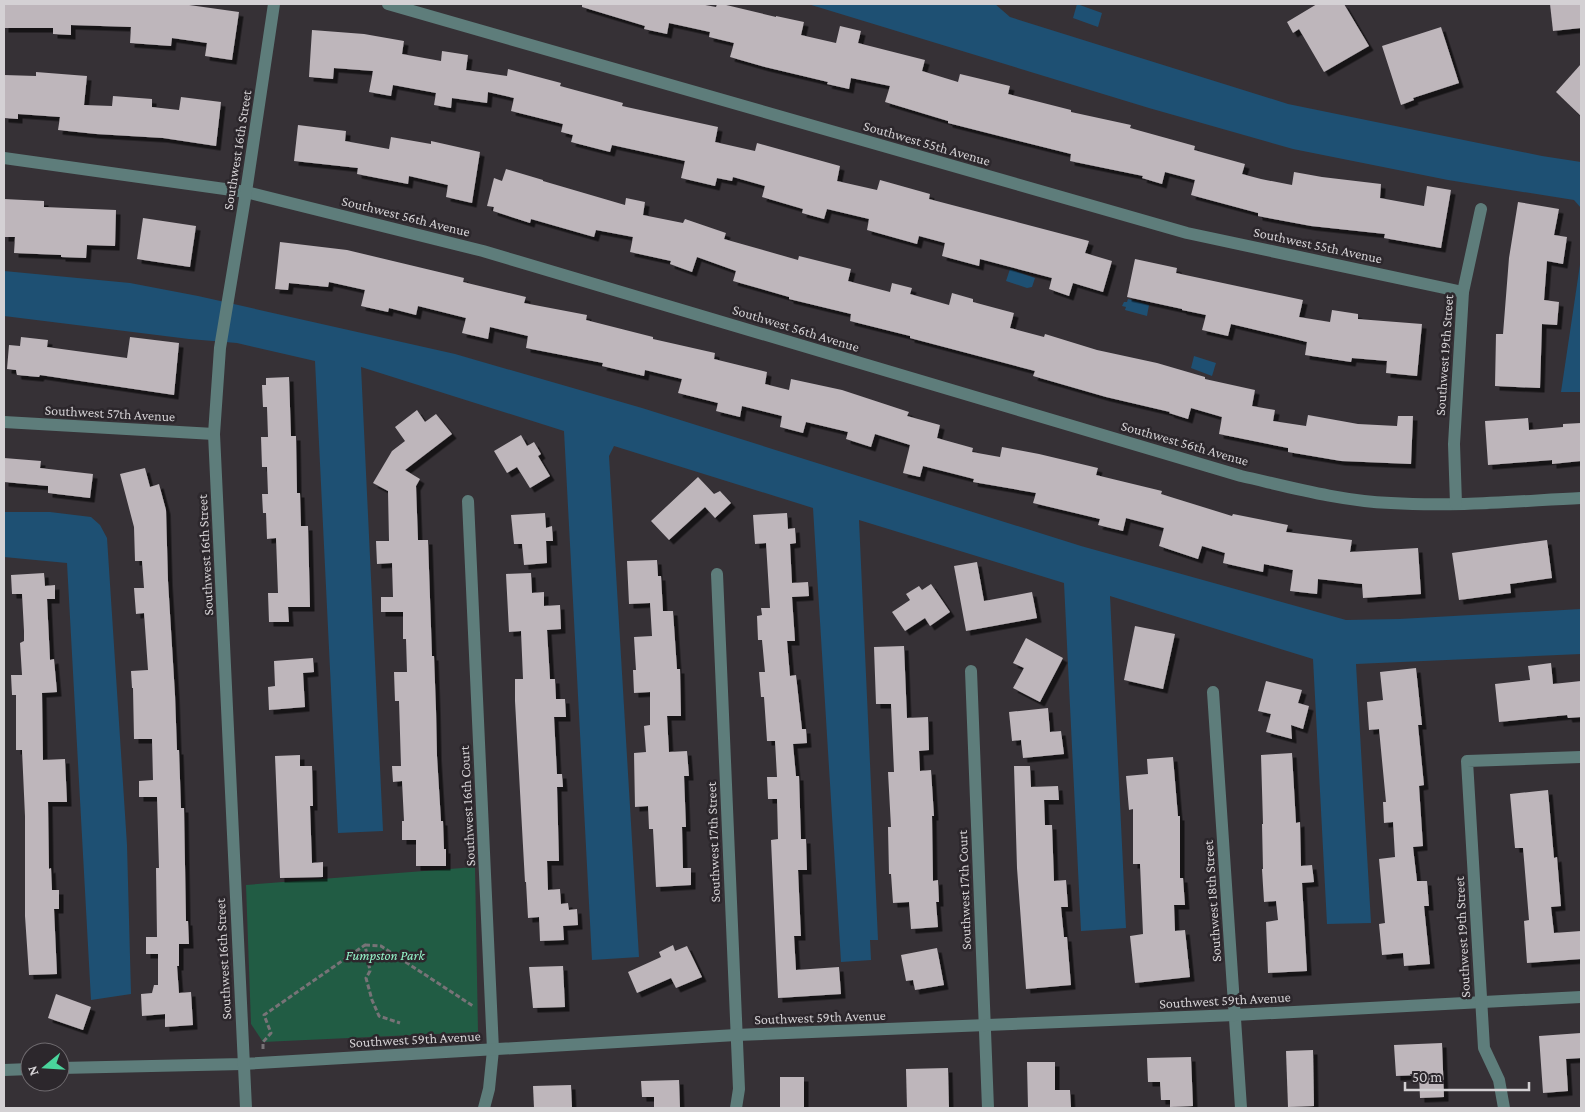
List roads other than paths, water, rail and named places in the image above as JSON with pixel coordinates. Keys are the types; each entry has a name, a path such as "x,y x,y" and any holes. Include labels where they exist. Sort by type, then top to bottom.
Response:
{"street":[{"name":"Southwest 16th Street","path":"246,1108 214,434 220,348 274,4"},
{"name":"Southwest 55th Avenue","path":"388,4 1187,233 1463,292"},
{"name":"Southwest 56th Avenue","path":"4,158 246,192 483,251 1241,476 1323,494 1390,504 1456,504 1581,498"},
{"name":"Southwest 19th Street","path":"1456,504 1454,444 1463,292 1481,209"},
{"name":"Southwest 57th Avenue","path":"4,422 214,434"},
{"name":"Southwest 16th Court","path":"468,501 493,1050 489,1089 484,1108"},
{"name":"Southwest 17th Street","path":"717,574 739,1089 736,1108"},
{"name":"Southwest 17th Court","path":"970,671 988,1108"},
{"name":"Southwest 18th Street","path":"1213,692 1241,1108"},
{"name":"Southwest 19th Street","path":"1504,1108 1499,1080 1484,1048 1466,761 1581,758"},
{"name":"Southwest 59th Avenue","path":"70,1068 243,1064 736,1036 1235,1015 1581,997"},
{"path":"4,1070 20,1069"}],"water":[{"path":"808,4 995,4 1010,17 1288,104 1542,156 1581,162 1581,208 1574,200 1448,180 1293,149 1149,108"},
{"path":"1077,4 1102,13 1098,27 1073,18"},
{"path":"1581,258 1581,392 1561,392"},
{"path":"1010,269 1035,278 1032,287 1027,288 1006,281"},
{"path":"4,271 130,283 198,296 455,354 642,408 1081,546 1346,620 1581,609 1581,654 1356,664 1371,923 1327,924 1313,659 1110,596 1126,928 1081,931 1064,583 859,520 878,940 870,940 871,960 841,962 813,508 614,446 609,456 639,957 592,960 564,431 361,367 383,831 338,833 315,361 237,343 189,339 4,316"},
{"path":"1128,299 1149,305 1147,316 1125,310 1126,307 1122,306"},
{"path":"1194,356 1216,363 1212,376 1191,368"},
{"path":"4,512 50,512 91,517 100,525 107,538 127,845 131,994 91,1000 67,563 4,557"}],"park label":[{"name":"Fumpston Park","path":"385,955"}]}
